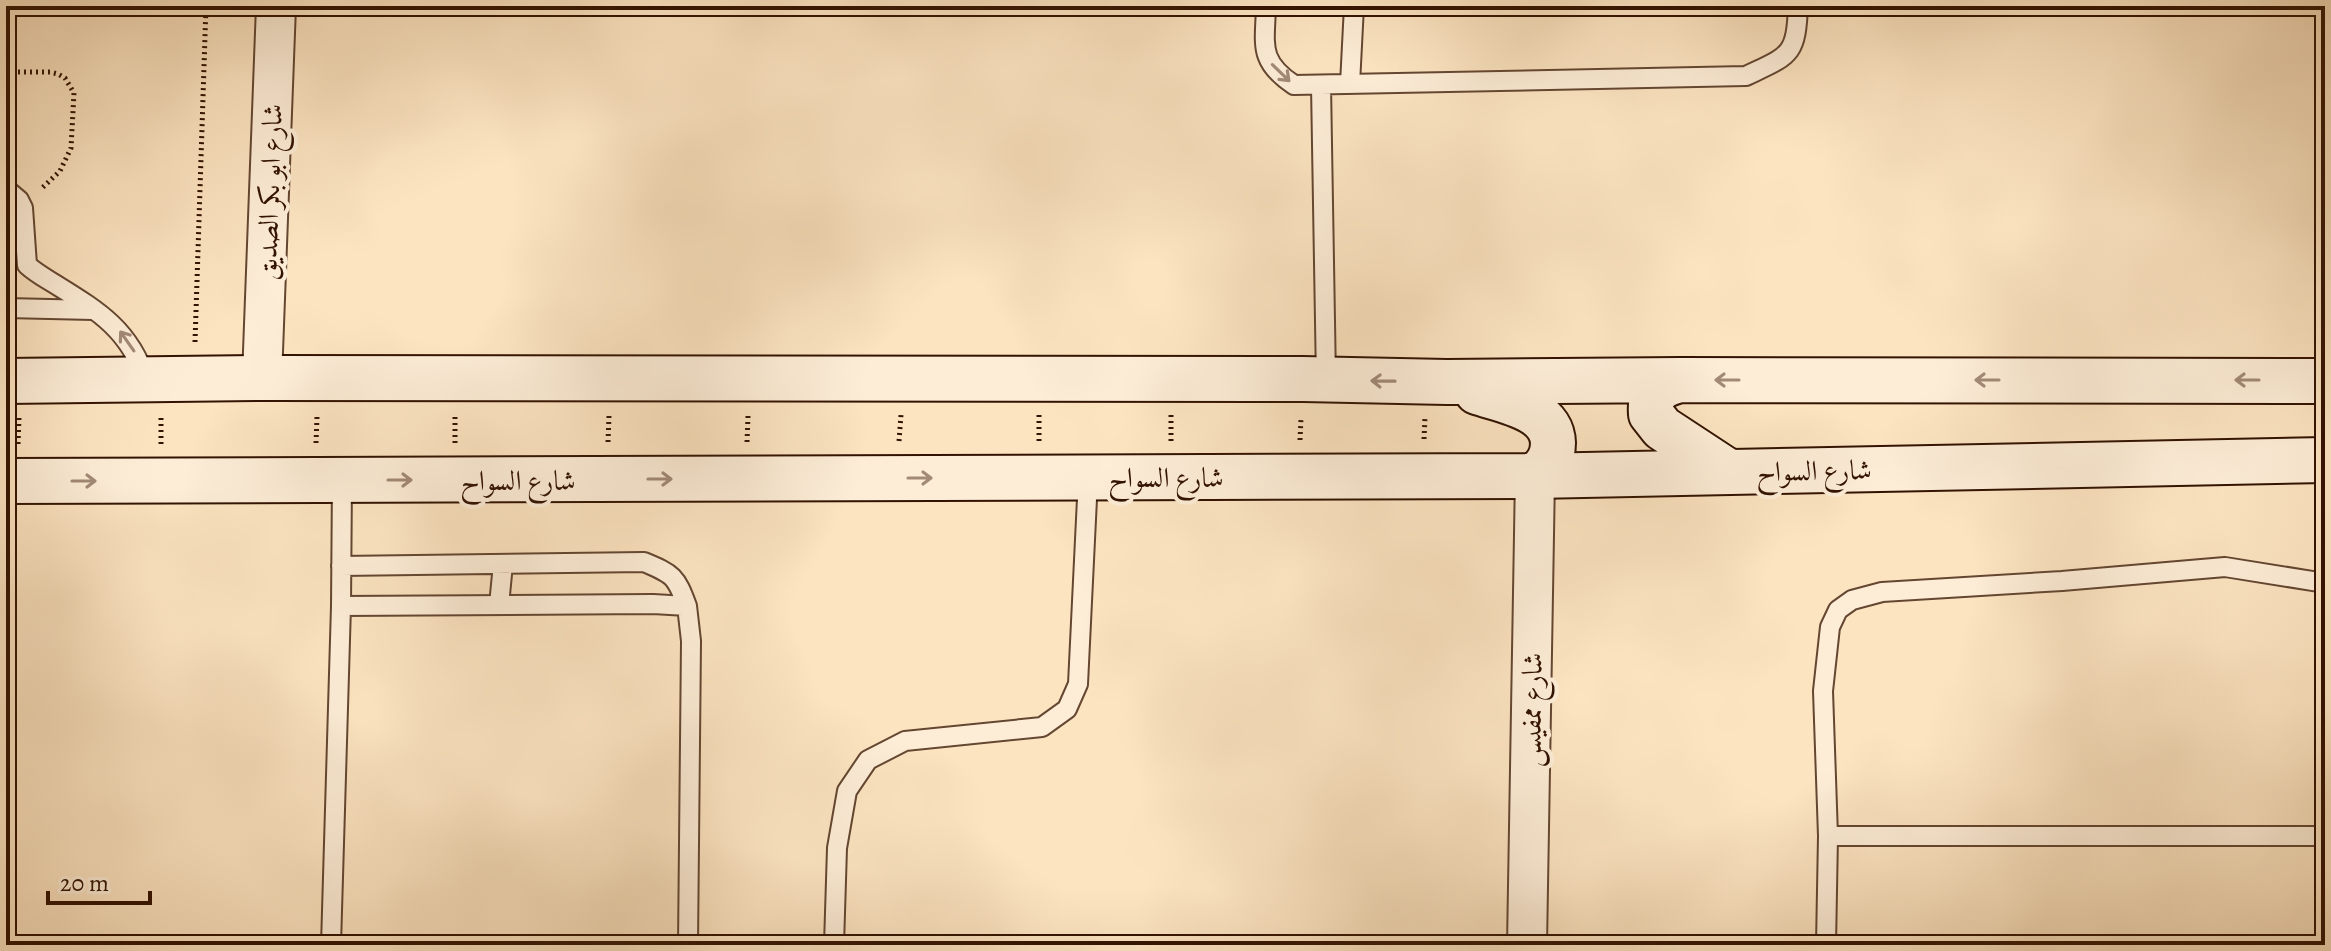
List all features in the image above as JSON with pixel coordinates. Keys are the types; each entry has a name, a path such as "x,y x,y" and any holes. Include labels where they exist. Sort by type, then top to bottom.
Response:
{"main road":[{"path":"13,381 262,378 2325,381"},
{"path":"1681,380 1657,389 1652,396 1651,414 1662,428 1729,472"},
{"path":"1437,382 1531,411 1541,417 1553,436 1553,448 1550,459 1535,476"},
{"name":"شارع السواح","path":"12,481 1535,476 2325,460"}],"street":[{"name":"شارع ابو بكر الصديق","path":"262,378 276,6"},
{"name":"شارع ممفيس","path":"1527,945 1535,476"}],"lane":[{"path":"1266,6 1265,51 1276,73 1294,85 1746,76 1784,58 1797,37 1798,6"},
{"path":"1350,84 1354,6"},
{"path":"1314,379 1321,85"},
{"path":"12,194 24,218 27,265 116,326 167,379"},
{"path":"6,308 96,310"},
{"path":"834,945 837,848 847,791 868,760 905,741 1042,727 1067,709 1078,684 1088,478"},
{"path":"329,480 341,566 331,945"},
{"path":"341,566 644,562 669,572 687,606 691,641 688,945"},
{"path":"499,605 503,564"},
{"path":"1826,945 1828,836 1823,691 1830,627 1838,610 1852,600 1882,592 2225,567 2325,583"},
{"path":"341,606 687,606"},
{"path":"1828,836 2325,836"}],"path":[{"path":"12,194 42,189 60,171 71,148 74,93 65,78 58,74 6,72 13,6"},
{"path":"161,481 167,379 206,6"},
{"path":"317,378 329,480"},
{"path":"453,480 457,379"},
{"path":"607,479 610,379"},
{"path":"746,479 750,379"},
{"path":"897,478 903,379"},
{"path":"1039,379 1040,478"},
{"path":"1171,379 1172,478"},
{"path":"1298,477 1314,379"},
{"path":"12,481 13,381"},
{"path":"1423,476 1437,382"}]}
